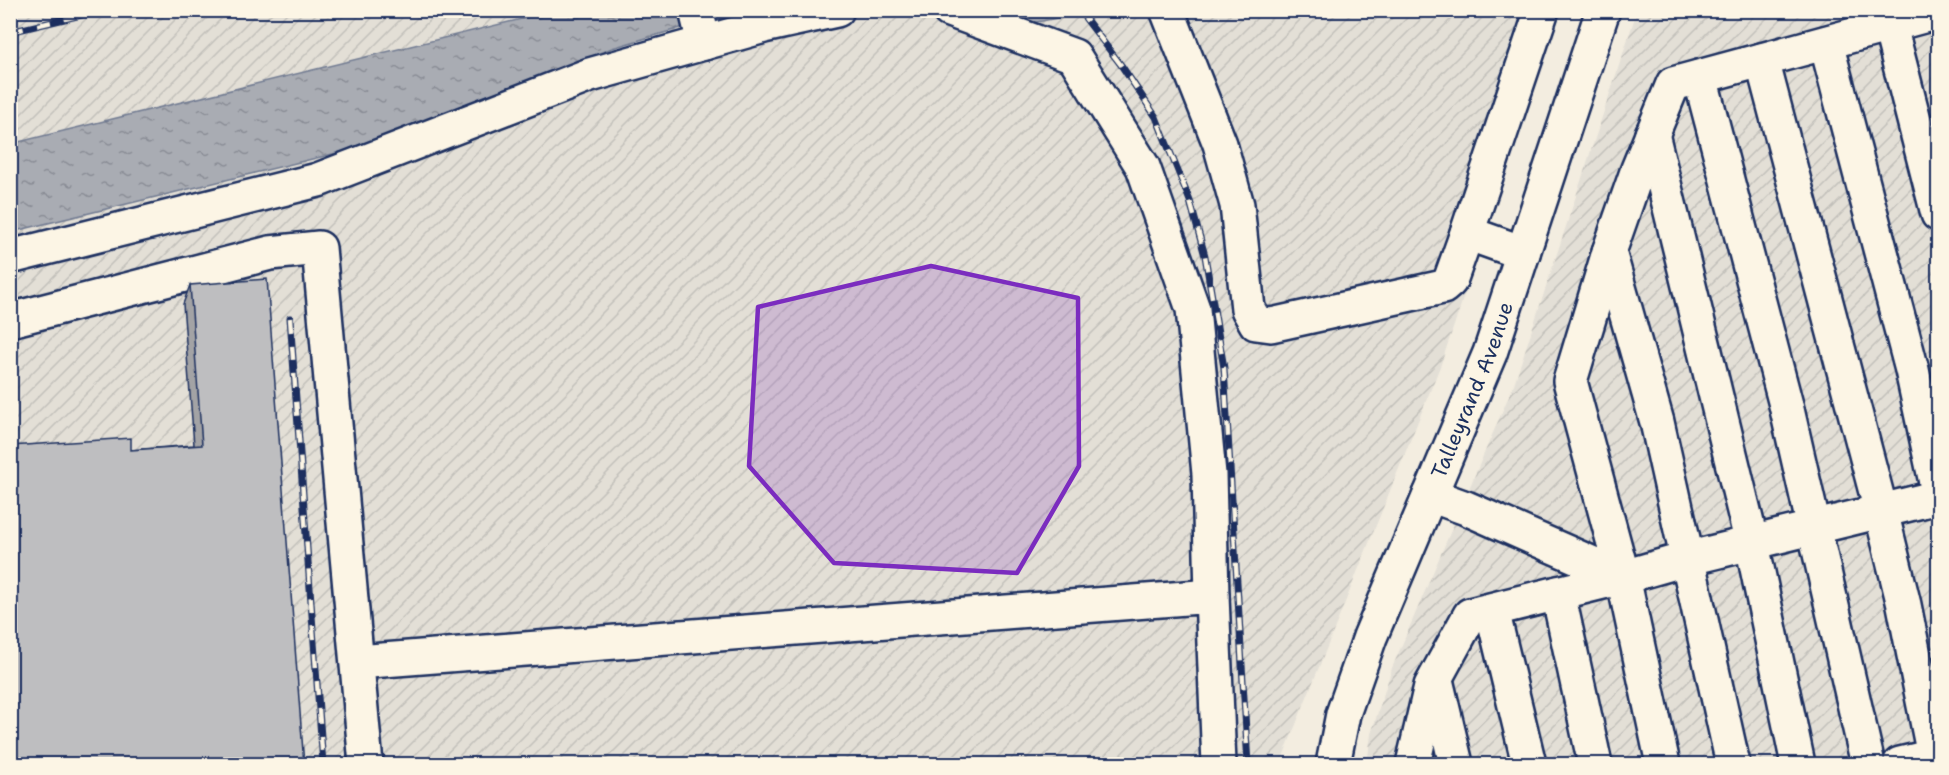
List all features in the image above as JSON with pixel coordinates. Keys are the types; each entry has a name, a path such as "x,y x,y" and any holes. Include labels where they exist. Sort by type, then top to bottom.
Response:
{"street":[{"path":"10,257 318,180 590,75 699,26 764,26 837,10"},
{"path":"949,10 1074,56 1143,167 1193,309 1209,474 1219,765"},
{"path":"1167,10 1223,153 1237,206 1248,309 1256,323 1270,325 1443,287 1450,280 1542,10"},
{"name":"Talleyrand Avenue","path":"1333,765 1343,714 1370,637 1490,353 1603,10"},
{"path":"1663,765 1623,577 1569,381 1609,252 1652,134 1673,84 1938,12"},
{"path":"1890,26 1938,214"},
{"path":"1826,43 1912,370 1938,492"},
{"path":"1762,60 1881,512 1904,605 1936,755 1900,765"},
{"path":"1700,77 1786,405 1868,765"},
{"path":"1652,134 1752,544 1798,765"},
{"path":"1467,233 1523,253"},
{"path":"10,320 270,253 320,248 366,765"},
{"path":"1609,252 1657,422 1733,765"},
{"path":"1430,495 1466,508 1623,577"},
{"path":"1413,765 1431,686 1470,615 1938,497"},
{"path":"1558,593 1595,765"},
{"path":"357,662 1212,596"},
{"path":"1492,610 1529,765"},
{"path":"1436,678 1456,765"}],"highlighted area":[{"path":"931,266 1078,298 1079,466 1017,573 834,563 749,466 758,307"}],"shaded area":[{"path":"10,11 1560,11 1441,364 1280,764 11,764"},
{"path":"1637,11 1938,11 1938,764 1367,764 1371,734 1392,668 1514,384"}],"water":[{"path":"554,11 761,11 684,27 612,48 370,145 11,232 10,144"},
{"path":"985,11 1060,11 1063,17 1016,26"}],"building":[{"path":"267,279 304,765 10,765 10,446 131,438 131,450 202,445 190,285"}],"railway":[{"path":"10,32 102,10"},
{"path":"1079,10 1121,65 1156,117 1190,201 1205,256 1224,368 1248,764"},
{"path":"290,318 323,764"}]}
